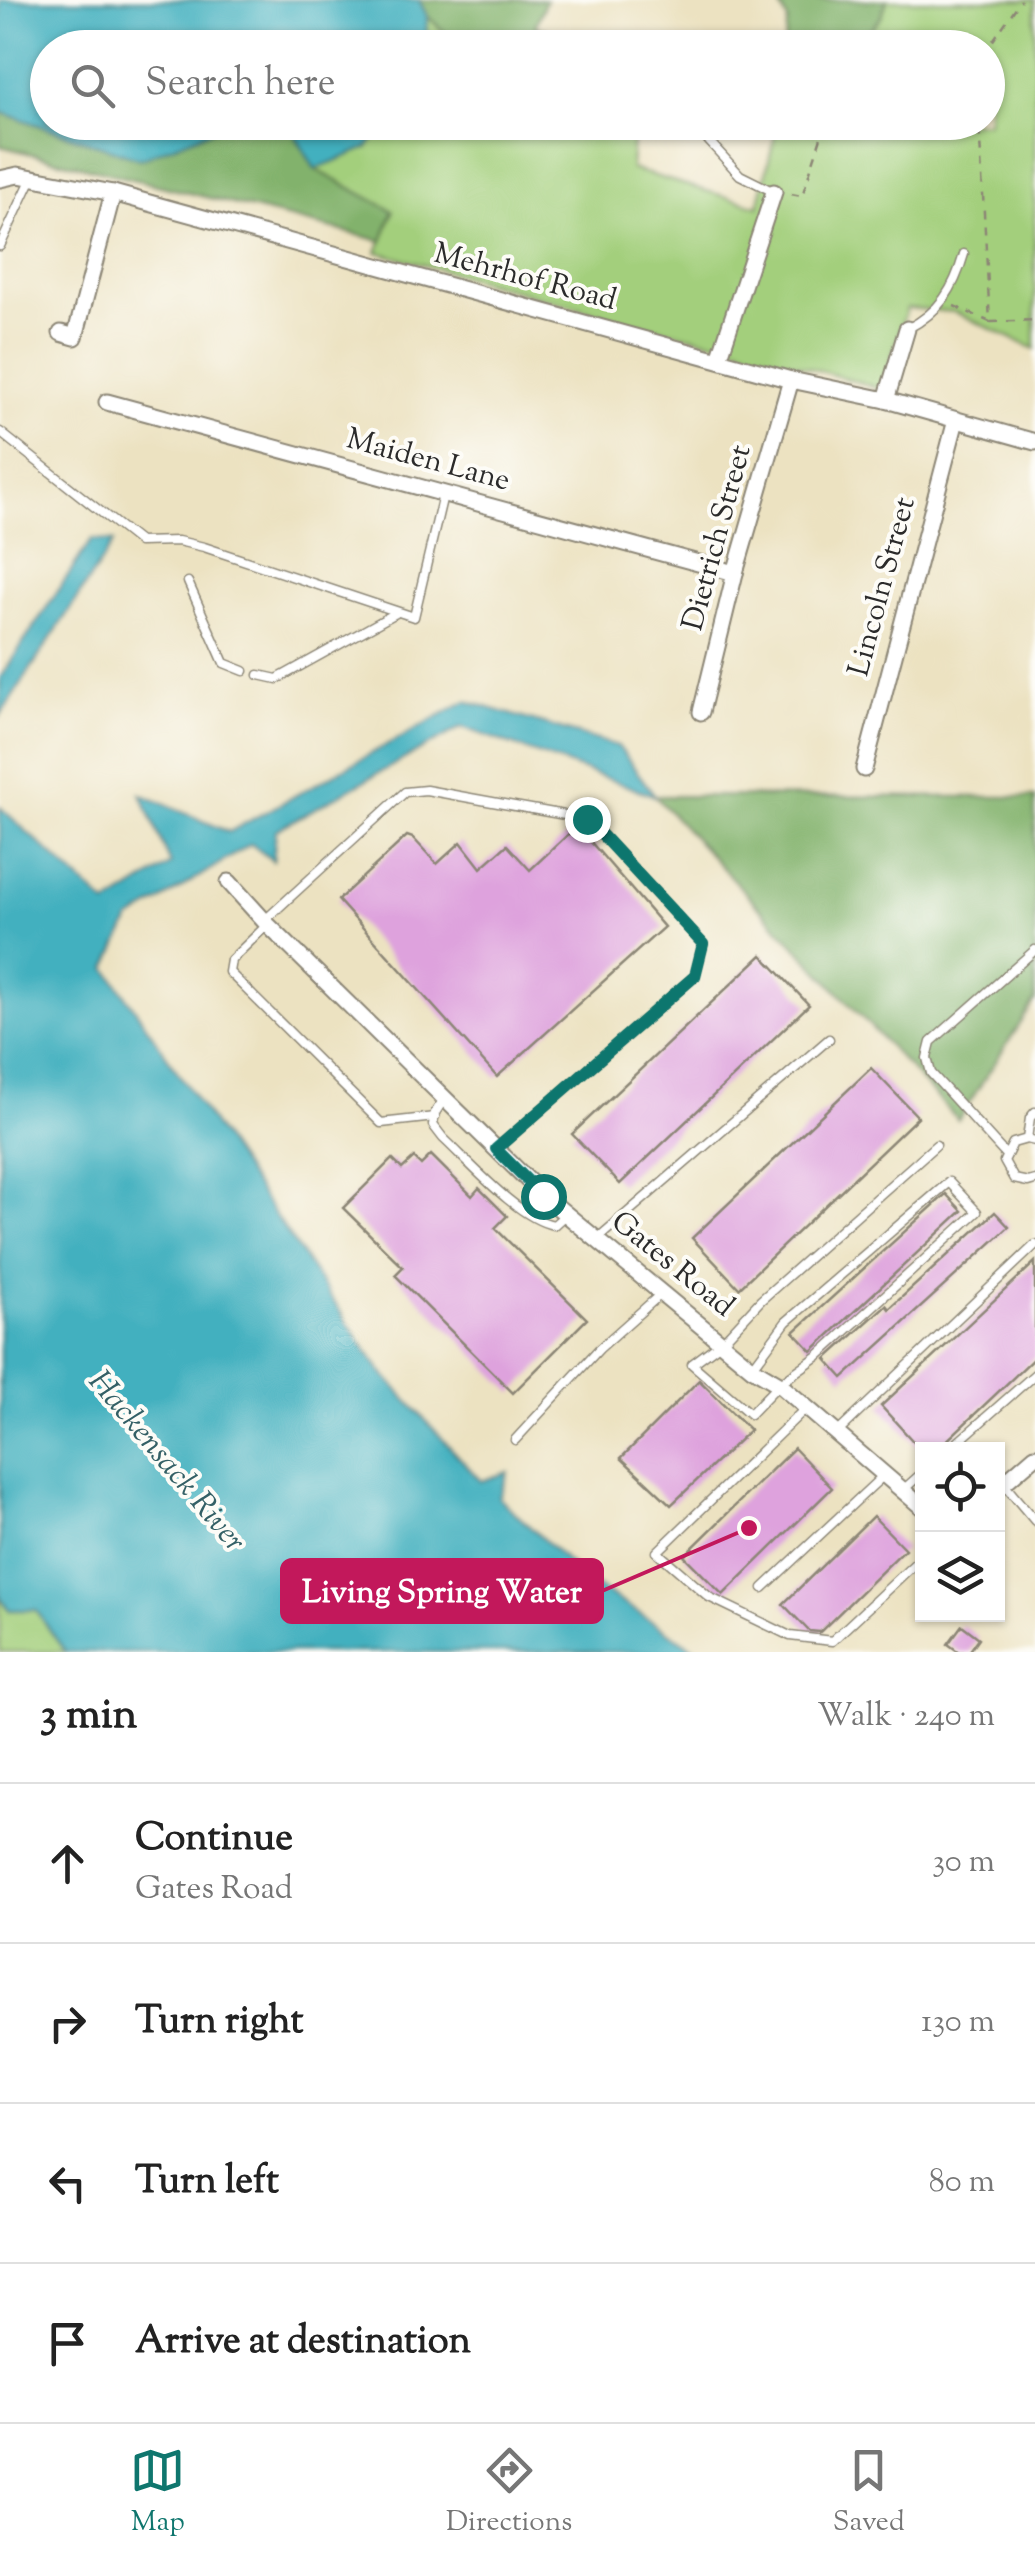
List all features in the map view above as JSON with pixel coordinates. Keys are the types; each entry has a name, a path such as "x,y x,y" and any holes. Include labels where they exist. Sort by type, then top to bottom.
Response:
{"street":[{"name":"Mehrhof Road","path":"0,179 18,175 112,193 791,380 886,400 1035,442"},
{"path":"719,359 774,192"},
{"path":"61,333 75,336 112,193"},
{"path":"886,400 907,330"},
{"name":"Dietrich Street","path":"701,712 735,572 791,380"},
{"name":"Maiden Lane","path":"108,402 735,572"},
{"name":"Lincoln Street","path":"864,768 956,420"},
{"name":"Gates Road","path":"230,882 266,923 566,1214 752,1368 779,1384 915,1501"},
{"path":"1005,1482 1035,1456"}],"lane":[{"path":"708,140 740,175 774,192"},
{"path":"0,246 32,178"},
{"path":"907,330 924,321 945,300 957,279 964,254"},
{"path":"0,432 139,542 178,540 204,547 414,618 444,494"},
{"path":"188,582 224,663 244,670"},
{"path":"259,675 277,679 396,613"},
{"path":"435,1117 380,1123 229,972 232,960 405,792 426,790 587,819 703,944 695,976 496,1149"},
{"path":"1035,950 931,1042 927,1058 931,1073 1004,1154 1008,1174 1020,1182 1035,1181"},
{"path":"597,1239 829,1039"},
{"path":"444,1098 433,1126 443,1138 519,1206 548,1225 554,1225 566,1214"},
{"path":"1004,1154 1013,1143 1031,1140 1027,1130 1035,1112"},
{"path":"752,1368 786,1322 949,1182 977,1212 818,1356 779,1384 750,1414 692,1364 723,1341 761,1300 936,1145"},
{"path":"838,1434 1035,1245"},
{"path":"515,1440 599,1349 663,1292"},
{"path":"958,1442 1035,1374"},
{"path":"806,1408 657,1552 709,1597 790,1636 832,1641 915,1563"},
{"path":"764,1588 884,1474"},
{"path":"903,1490 915,1479"},
{"path":"1005,1491 1035,1521"}],"path":[{"path":"1001,30 1022,0"},
{"path":"774,192 802,196 820,140"},
{"path":"980,140 990,322"},
{"path":"945,300 990,322 1035,320"}],"green space":[{"path":"419,0 546,0 535,27 547,30 442,30 427,16"},
{"path":"776,0 887,0 881,17 870,30 787,30 788,20"},
{"path":"887,0 1035,0 1035,349 954,312 907,308 882,389 377,252 393,211 315,169 367,148 374,140 633,140 631,169 758,206 774,140 1005,140 1005,30 870,30 881,17"},
{"path":"427,16 442,30 427,30"},
{"path":"0,112 30,122 30,140 83,140 140,159 187,140 299,140 315,169 393,211 382,241 0,146"},
{"path":"655,796 1035,797 1035,1001 958,1120"},
{"path":"0,1597 9,1610 36,1610 65,1652 0,1652"}],"water":[{"path":"0,0 419,0 427,16 427,30 30,30 30,122 0,112"},
{"path":"83,140 187,140 140,159"},
{"path":"298,140 373,140 367,148 315,169"},
{"path":"92,539 114,542 0,716 0,678"},
{"name":"Hackensack River","path":"466,701 618,746 655,796 462,727 276,830 273,861 251,844 130,920 107,968 380,1370 481,1481 508,1472 499,1498 587,1580 700,1652 65,1652 36,1610 9,1610 0,1597 0,807 107,905 171,864 141,794 229,832"}],"building":[{"path":"577,826 664,927 497,1077 338,900 407,836 437,864 461,842 481,868 507,845 530,870"},
{"path":"762,955 809,1005 620,1184 572,1134"},
{"path":"871,1068 918,1117 739,1288 692,1238"},
{"path":"431,1155 472,1196 479,1188 507,1216 495,1228 587,1319 513,1393 395,1275 403,1267 343,1208 392,1159 402,1169 414,1158 421,1165"},
{"path":"946,1194 962,1211 812,1351 794,1332"},
{"path":"995,1212 1009,1227 843,1378 826,1359 886,1305 889,1309"},
{"path":"1035,1262 1035,1357 945,1442 915,1443 881,1406"},
{"path":"699,1380 750,1430 671,1505 621,1458"},
{"path":"794,1448 832,1488 723,1595 684,1556"},
{"path":"873,1516 905,1549 820,1632 809,1631 783,1604"},
{"path":"962,1625 979,1638 969,1652 959,1652 948,1644"}],"place":[{"name":"Living Spring Water","path":"749,1528"}],"route":[{"path":"543,1196 496,1149 695,976 703,944 587,819"}]}
